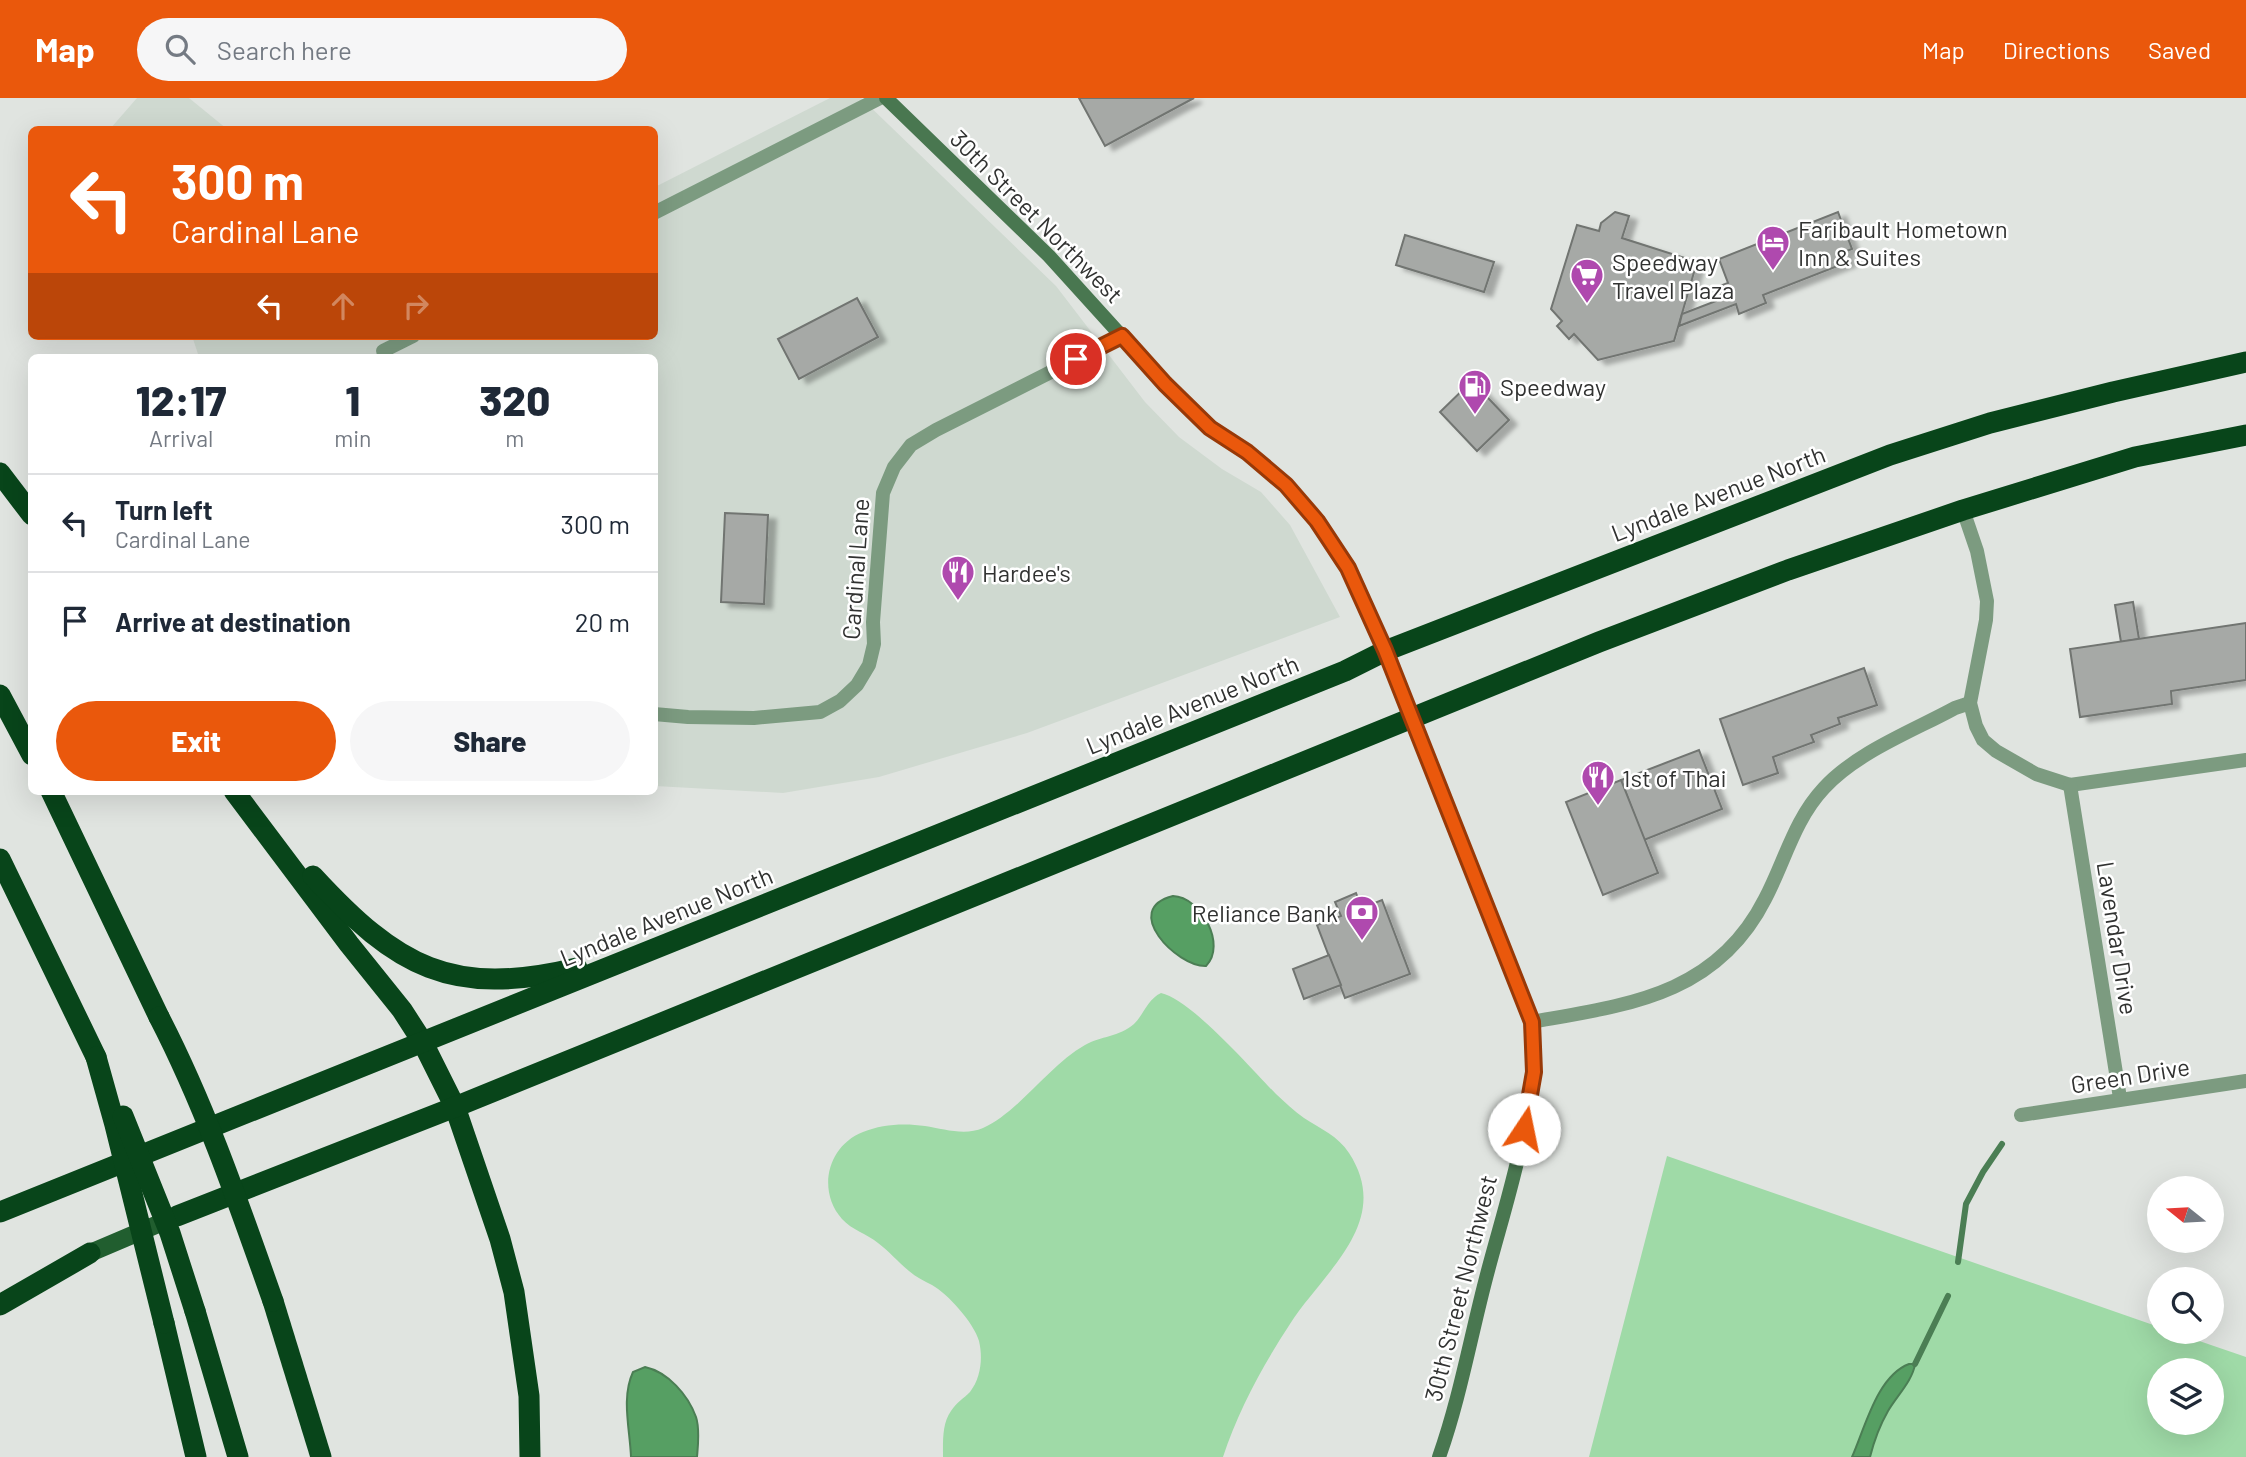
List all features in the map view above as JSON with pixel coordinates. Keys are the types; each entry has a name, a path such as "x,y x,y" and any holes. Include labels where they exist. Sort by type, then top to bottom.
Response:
{"highway":[{"name":"Lyndale Avenue North","path":"0,1212 1345,670 1385,650 1890,455 1990,423 2246,362"},
{"path":"177,1216 455,1107 1599,642 1788,570 1963,510 2135,457 2246,435"},
{"path":"0,473 28,510"},
{"path":"0,695 28,748"},
{"path":"53,795 185,1067 215,1140 273,1301 321,1457"},
{"path":"237,795 402,1010 422,1041 455,1107 500,1238 514,1292 529,1396 530,1457"},
{"path":"238,795 357,923 396,951 431,968 457,976 512,980 549,975 647,952"},
{"path":"0,859 136,1144 170,1233 238,1457"},
{"path":"96,1057 196,1457"},
{"path":"0,1287 90,1253"},
{"path":"0,1305 90,1253"}],"main road":[{"path":"90,1253 177,1216"}],"street":[{"path":"658,211 880,98"},
{"name":"30th Street Northwest","path":"886,98 1041,247 1165,384 1210,428 1247,452 1286,485 1317,521 1348,568 1385,650 1532,1022 1534,1072 1529,1109 1439,1457"},
{"name":"Cardinal Lane","path":"658,715 754,718 820,712 839,701 857,685 869,665 874,644 873,622 883,492 894,467 911,446 936,430 1122,336"},
{"path":"385,354 407,340"},
{"path":"1963,510 1978,551 1987,601 1986,620 1970,703 1983,740 1996,751 2036,774 2070,785 2246,760"},
{"path":"1532,1022 1624,1005 1656,996 1695,976 1718,958 1752,921 1769,891 1798,823 1826,786 1859,759 1955,708 1970,703"},
{"name":"Lavendar Drive","path":"2070,785 2120,1098"},
{"name":"Green Drive","path":"2021,1115 2246,1081"}],"shaded area":[{"path":"137,98 189,98 223,126 113,126"},
{"path":"830,98 861,98 1056,286 1145,402 1179,437 1222,469 1261,492 1290,525 1340,617 1027,733 879,777 783,793 658,786 658,354 198,354 193,340 658,340 658,185"},
{"path":"1173,896 1193,904 1208,924 1214,946 1212,957 1206,966 1194,964 1169,948 1153,924 1152,913 1158,903"},
{"path":"1161,993 1174,998 1204,1021 1276,1094 1345,1147 1361,1178 1363,1202 1359,1224 1349,1245 1290,1324 1270,1356 1244,1406 1223,1457 943,1457 948,1416 970,1392 979,1374 979,1341 966,1318 945,1295 912,1273 874,1240 842,1219 834,1208 828,1183 834,1158 851,1139 878,1127 910,1125 962,1132 983,1128 1009,1111 1071,1054 1091,1042 1134,1024"},
{"path":"1667,1156 2147,1323 2147,1344 2208,1344 2246,1357 2246,1457 1589,1457"},
{"path":"1915,1364 1914,1370 1885,1416 1870,1457 1852,1457 1880,1391 1898,1370"},
{"path":"645,1367 669,1379 688,1401 697,1422 697,1457 631,1457 627,1392 633,1372"}],"building":[{"path":"1079,98 1194,98 1105,146"},
{"path":"1615,212 1629,216 1622,238 1697,262 1674,341 1598,360 1574,334 1569,339 1557,326 1562,321 1551,309 1577,225 1599,231 1601,223"},
{"name":"Faribault Hometown Inn & Suites","path":"1838,212 1852,249 1844,252 1848,262 1763,295 1766,303 1739,314 1736,304 1679,326 1682,314 1716,301 1720,286 1728,283 1719,259"},
{"path":"1405,235 1494,262 1484,292 1396,265"},
{"path":"857,298 878,337 799,379 778,339"},
{"name":"Speedway","path":"1472,381 1509,420 1477,451 1440,412"},
{"path":"725,513 768,515 764,604 721,602"},
{"path":"2133,602 2139,639 2121,642 2115,605"},
{"path":"2246,623 2246,680 2171,691 2172,704 2080,717 2070,649"},
{"path":"1864,668 1877,705 1838,718 1840,724 1811,735 1814,742 1773,757 1778,773 1743,785 1720,719"},
{"path":"1699,750 1722,809 1644,840 1621,780"},
{"path":"1621,780 1658,873 1603,895 1566,802"},
{"path":"1356,893 1362,908 1382,900 1410,974 1345,998 1317,925 1341,916 1335,902"},
{"path":"1329,955 1341,985 1304,999 1293,969"}],"waterway":[{"path":"1958,1262 1966,1204 2002,1144"},
{"path":"1915,1364 1948,1296"}],"place":[{"name":"Faribault Hometown Inn & Suites","path":"1773,272"},
{"name":"Speedway Travel Plaza","path":"1587,305"},
{"name":"Speedway","path":"1475,416"},
{"name":"Hardee's","path":"958,602"},
{"name":"1st of Thai","path":"1598,807"},
{"name":"Reliance Bank","path":"1362,942"}],"route":[{"path":"1076,359 1122,336 1165,384 1210,428 1247,452 1286,485 1317,521 1348,568 1385,650 1532,1022 1534,1072 1524,1129"}]}
